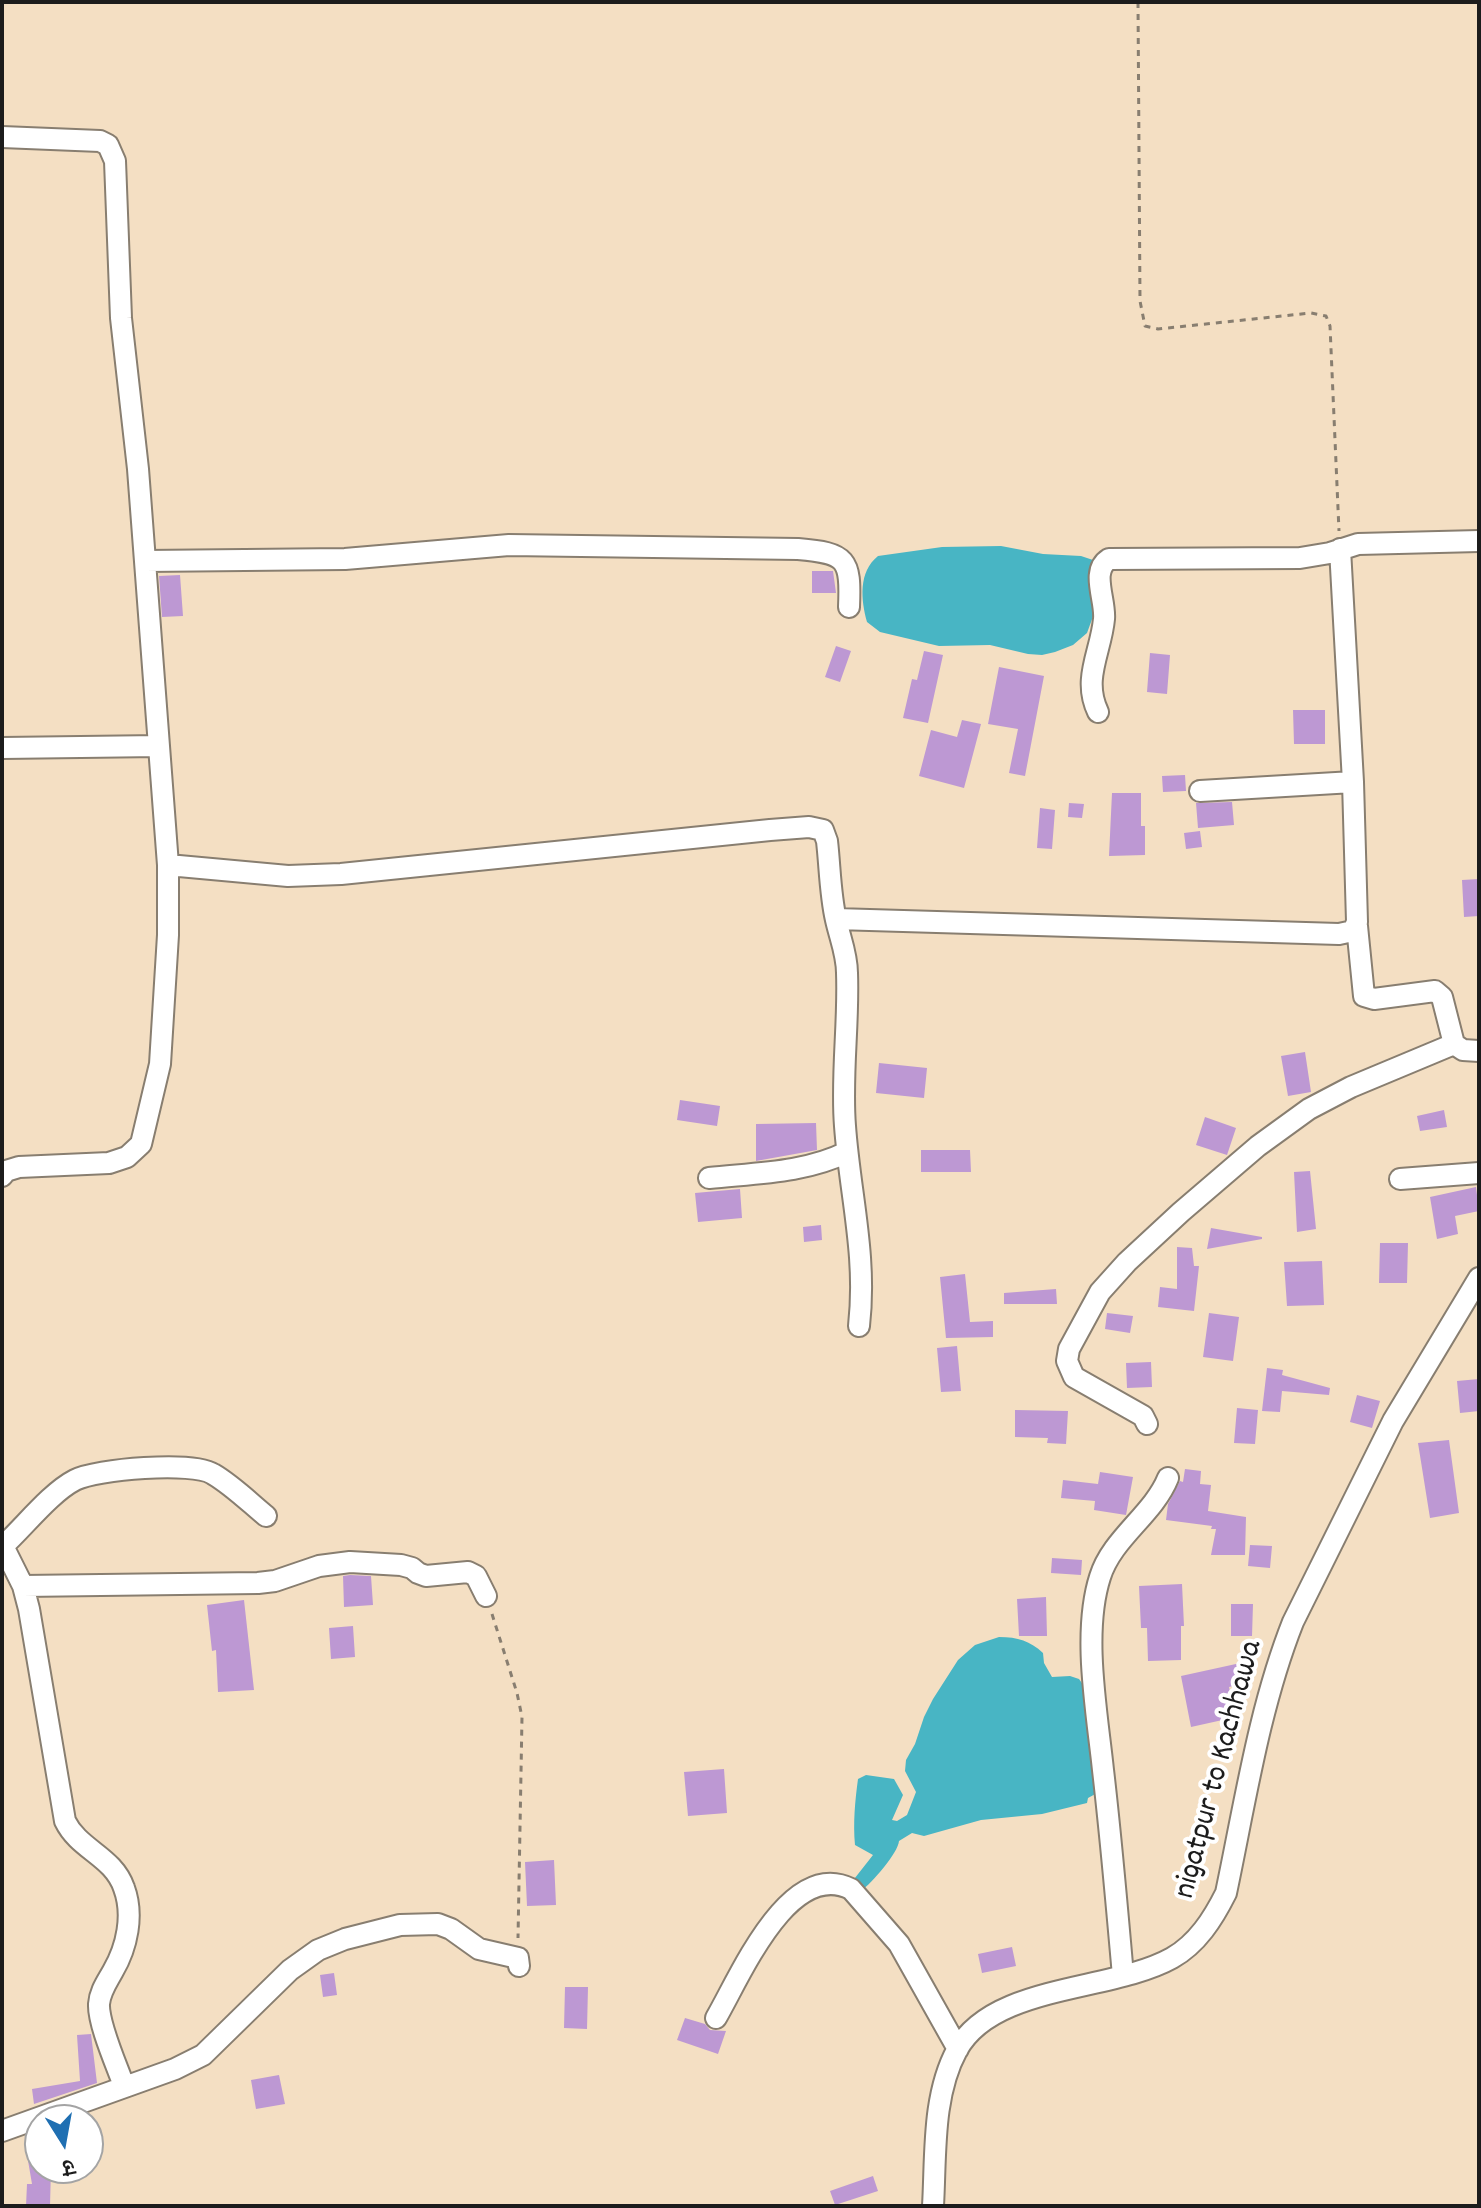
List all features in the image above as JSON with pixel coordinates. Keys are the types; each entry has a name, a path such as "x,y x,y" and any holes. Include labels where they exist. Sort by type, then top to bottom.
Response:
{"street":[{"path":"2,137 100,141 112,151 117,173 121,318 145,561 168,865 168,935 160,1064 141,1144 134,1152 117,1161 19,1167 6,1171 2,1176"},
{"path":"1098,712 1091,690 1092,669 1104,621 1101,566 1109,559 1300,558 1372,543 1479,541"},
{"path":"145,561 345,559 509,545 798,549 834,554 847,564 849,607"},
{"path":"1340,549 1353,782 1357,926 1364,996 1374,999 1435,991 1442,997 1454,1044 1463,1050 1479,1051"},
{"path":"2,748 159,746"},
{"path":"1200,791 1353,782"},
{"path":"168,865 272,875 341,874 816,827 826,834 836,919 847,960 843,1104 861,1253 859,1326"},
{"path":"836,919 1339,934 1349,933 1357,926"},
{"path":"1147,1424 1143,1416 1074,1377 1069,1370 1069,1349 1100,1292 1181,1212 1258,1146 1309,1109 1351,1087 1454,1044"},
{"path":"709,1178 793,1170 830,1161 847,1152"},
{"path":"1400,1179 1479,1173"},
{"name":"nigatpur to Kachhawa","path":"933,2206 943,2088 965,2037 987,2017 1023,2002 1123,1976 1173,1957 1203,1931 1219,1907 1226,1893 1264,1716 1293,1622 1393,1421 1479,1278"},
{"path":"124,2086 99,2008 100,1993 123,1953 128,1913 125,1890 116,1870 78,1841 65,1821 29,1609 23,1586 3,1545 63,1489 89,1475 169,1467 198,1468 212,1473 266,1516"},
{"path":"1123,1976 1096,1698 1093,1642 1095,1594 1101,1572 1116,1548 1157,1500 1168,1478"},
{"path":"23,1586 258,1583 275,1581 319,1566 350,1562 401,1565 426,1576 468,1572 476,1576 486,1596"},
{"path":"716,2018 776,1918 792,1898 817,1886 844,1885 899,1944 958,2049"},
{"path":"2,2131 175,2069 203,2055 290,1970 318,1950 345,1939 400,1925 438,1924 451,1929 479,1949 518,1962"}],"path":[{"path":"1138,2 1142,320 1145,326 1158,329 1311,313 1326,316 1330,326 1340,549"},
{"path":"486,1596 522,1717 518,1962"}],"water":[{"path":"1001,546 1093,560 1096,569 1095,611 1087,633 1073,645 1042,655 990,645 939,646 880,632 867,622 863,605 864,578 878,556 942,547"},
{"path":"999,1637 1018,1639 1033,1645 1043,1653 1044,1663 1052,1677 1079,1679 1089,1693 1099,1792 1088,1798 1087,1803 1042,1814 981,1820 924,1836 912,1833 899,1841 884,1868 861,1891 851,1883 873,1855 855,1845 858,1779 866,1775 894,1779 903,1795 892,1820 897,1821 907,1815 916,1792 905,1771 906,1760 933,1699 958,1660 975,1645"}],"building":[{"path":"812,571 833,571 836,593 812,593"},
{"path":"180,575 183,616 162,617 159,576"},
{"path":"836,646 851,651 840,682 825,677"},
{"path":"924,651 943,655 928,723 903,718 912,679 917,680"},
{"path":"1150,653 1170,655 1167,694 1147,692"},
{"path":"999,667 1044,676 1025,776 1009,773 1018,729 988,724"},
{"path":"1293,710 1325,710 1325,744 1294,744"},
{"path":"962,720 981,724 964,788 919,776 931,730 957,737"},
{"path":"1185,775 1186,791 1163,792 1162,776"},
{"path":"1112,793 1141,793 1145,855 1109,856"},
{"path":"1232,802 1234,825 1198,828 1196,803"},
{"path":"1069,803 1084,804 1082,818 1068,817"},
{"path":"1040,808 1055,810 1052,849 1037,848"},
{"path":"1200,831 1202,847 1186,849 1184,833"},
{"path":"1479,879 1479,916 1464,917 1462,880"},
{"path":"1305,1052 1311,1092 1288,1096 1281,1056"},
{"path":"879,1063 927,1068 924,1098 876,1093"},
{"path":"680,1100 720,1106 717,1126 677,1120"},
{"path":"1444,1110 1447,1127 1420,1131 1417,1116"},
{"path":"1205,1117 1236,1128 1227,1155 1196,1145"},
{"path":"816,1123 817,1150 756,1161 756,1124"},
{"path":"921,1150 970,1150 971,1172 921,1172"},
{"path":"1310,1171 1316,1229 1297,1232 1294,1172"},
{"path":"1476,1187 1479,1211 1455,1216 1458,1234 1437,1239 1430,1197"},
{"path":"740,1189 742,1218 698,1222 695,1193"},
{"path":"821,1225 822,1240 804,1242 803,1227"},
{"path":"1211,1228 1262,1237 1262,1239 1207,1249"},
{"path":"1380,1243 1408,1243 1407,1283 1379,1283"},
{"path":"1177,1247 1192,1248 1194,1266 1199,1266 1194,1311 1158,1307 1160,1287 1177,1289"},
{"path":"1322,1261 1324,1305 1287,1306 1284,1262"},
{"path":"965,1274 970,1322 993,1321 993,1337 946,1338 940,1277"},
{"path":"1056,1289 1057,1304 1004,1304 1004,1293"},
{"path":"1107,1313 1133,1316 1130,1333 1105,1329"},
{"path":"1209,1313 1239,1317 1233,1361 1203,1357"},
{"path":"957,1346 961,1391 941,1392 937,1348"},
{"path":"1151,1362 1152,1387 1127,1388 1126,1363"},
{"path":"1267,1368 1283,1370 1282,1375 1330,1388 1329,1395 1282,1391 1280,1412 1262,1411"},
{"path":"1479,1379 1479,1411 1460,1413 1457,1381"},
{"path":"1357,1395 1380,1401 1372,1428 1350,1422"},
{"path":"1237,1408 1258,1410 1255,1444 1234,1443"},
{"path":"1015,1410 1068,1411 1066,1444 1047,1443 1048,1438 1015,1437"},
{"path":"1449,1440 1459,1513 1430,1518 1418,1443"},
{"path":"1185,1469 1201,1471 1200,1484 1211,1485 1208,1511 1246,1517 1245,1555 1211,1555 1216,1529 1166,1520 1168,1504 1180,1481 1183,1482"},
{"path":"1100,1472 1133,1477 1126,1515 1094,1510 1095,1501 1061,1498 1063,1480 1098,1484"},
{"path":"1250,1545 1272,1546 1270,1568 1248,1566"},
{"path":"1052,1558 1082,1560 1081,1575 1051,1573"},
{"path":"343,1576 371,1576 373,1605 344,1607"},
{"path":"1182,1584 1184,1626 1181,1626 1181,1660 1148,1661 1147,1628 1141,1628 1139,1586"},
{"path":"1046,1597 1047,1636 1019,1636 1017,1599"},
{"path":"244,1600 254,1690 218,1692 216,1650 212,1651 207,1605"},
{"path":"1231,1604 1253,1604 1252,1636 1231,1636"},
{"path":"353,1626 355,1657 331,1659 329,1628"},
{"path":"1245,1662 1250,1682 1229,1687 1236,1717 1191,1727 1181,1676"},
{"path":"724,1769 727,1813 688,1816 684,1772"},
{"path":"554,1860 556,1905 527,1906 525,1862"},
{"path":"1012,1947 1016,1966 982,1973 978,1954"},
{"path":"334,1973 337,1995 323,1997 320,1975"},
{"path":"565,1987 588,1987 587,2029 564,2028"},
{"path":"685,2018 705,2024 710,2030 726,2031 718,2054 677,2040"},
{"path":"91,2034 97,2083 34,2104 32,2089 80,2081 77,2035"},
{"path":"279,2075 285,2104 256,2109 251,2080"},
{"path":"873,2176 878,2191 835,2205 830,2191"},
{"path":"27,2184 51,2184 50,2206 26,2206"}]}
